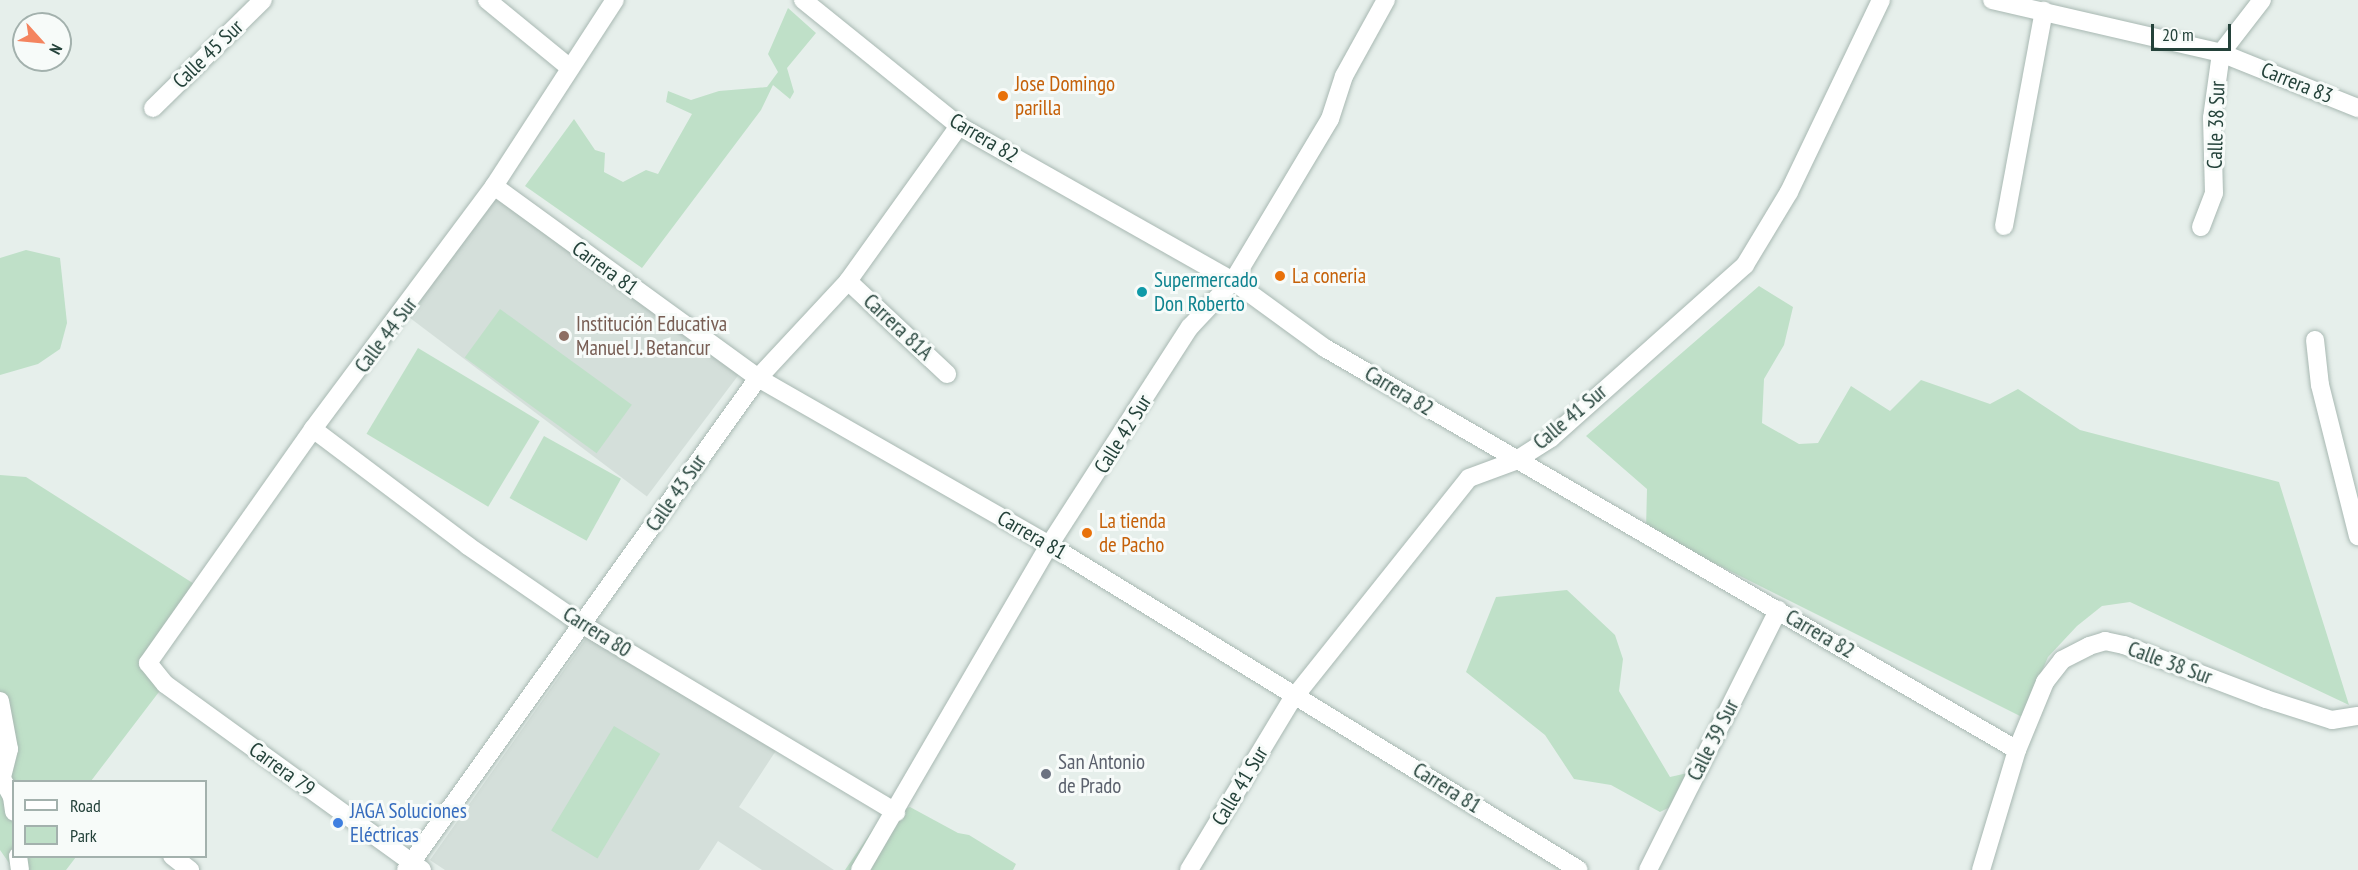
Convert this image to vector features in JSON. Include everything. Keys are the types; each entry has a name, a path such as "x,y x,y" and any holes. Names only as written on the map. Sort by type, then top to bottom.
{"street":[{"name":"Calle 45 Sur","path":"153,108 263,0"},
{"path":"486,0 570,68"},
{"name":"Calle 44 Sur","path":"148,663 313,429 495,186 615,0"},
{"name":"Carrera 82","path":"803,0 959,126 1233,280 1325,348 1515,461 1778,610 2017,750"},
{"name":"Calle 42 Sur","path":"860,870 1051,546 1190,327 1233,280 1330,119 1344,76 1386,0"},
{"name":"Calle 41 Sur","path":"1189,870 1297,694 1469,478 1515,461 1551,438 1745,265 1789,192 1881,0"},
{"name":"Carrera 83","path":"1992,0 2221,53 2358,108"},
{"name":"Calle 38 Sur","path":"2201,227 2214,193 2212,118 2221,53 2262,0"},
{"path":"2004,226 2044,11"},
{"name":"Calle 43 Sur","path":"414,868 758,378 848,281 959,126"},
{"name":"Carrera 81","path":"495,186 758,378 1051,546 1297,694 1579,870"},
{"name":"Carrera 81A","path":"848,281 947,374"},
{"path":"2315,340 2320,385 2358,536"},
{"name":"Carrera 80","path":"313,429 468,546 583,625 896,812"},
{"name":"Calle 39 Sur","path":"1648,870 1778,610"},
{"name":"Calle 38 Sur","path":"1980,870 2017,750 2045,682 2062,660 2105,641 2332,720 2358,716"},
{"name":"Carrera 79","path":"148,663 165,684 414,868"},
{"path":"0,701 9,750 1,776 12,797"},
{"path":"175,858 190,870"}],"shaded area":[{"name":"Institución Educativa Manuel J. Betancur","path":"494,186 741,372 647,497 400,311"},
{"path":"587,637 781,743 739,807 834,870 762,870 718,841 699,870 445,870 430,860"}],"green space":[{"path":"788,8 816,33 787,68 794,92 790,99 773,85 761,110 642,268 525,186 574,119 595,150 605,153 604,172 623,182 646,170 658,174 692,114 666,102 668,91 691,100 719,91 767,87 778,72 768,54"},
{"path":"26,250 60,258 67,323 60,349 38,364 0,375 0,258"},
{"path":"1759,286 1793,307 1784,345 1764,379 1762,423 1799,444 1818,443 1851,386 1890,411 1921,380 1990,404 2018,389 2080,430 2279,482 2349,705 2130,602 2102,606 2077,626 2048,657 2022,717 1646,529 1647,489 1586,436"},
{"path":"500,309 632,405 597,453 465,358"},
{"path":"418,348 540,421 488,507 366,434"},
{"path":"544,436 621,479 587,541 510,498"},
{"path":"0,475 26,477 199,587 154,651 165,684 92,780 12,780 12,858 75,858 66,870 14,870 0,850"},
{"path":"1567,590 1615,635 1623,659 1619,691 1670,777 1692,772 1682,801 1660,812 1611,785 1574,779 1545,735 1466,672 1496,597"},
{"path":"614,726 660,754 597,858 551,831"},
{"path":"910,807 958,833 969,835 1016,864 1013,870 845,870 882,816"}],"place":[{"name":"Jose Domingo parilla","path":"1003,96"},
{"name":"La coneria","path":"1280,276"},
{"name":"Supermercado Don Roberto","path":"1142,292"},
{"name":"Institución Educativa Manuel J. Betancur","path":"564,336"},
{"name":"La tienda de Pacho","path":"1087,533"},
{"name":"San Antonio de Prado","path":"1046,774"},
{"name":"JAGA Soluciones Eléctricas","path":"338,823"}]}
